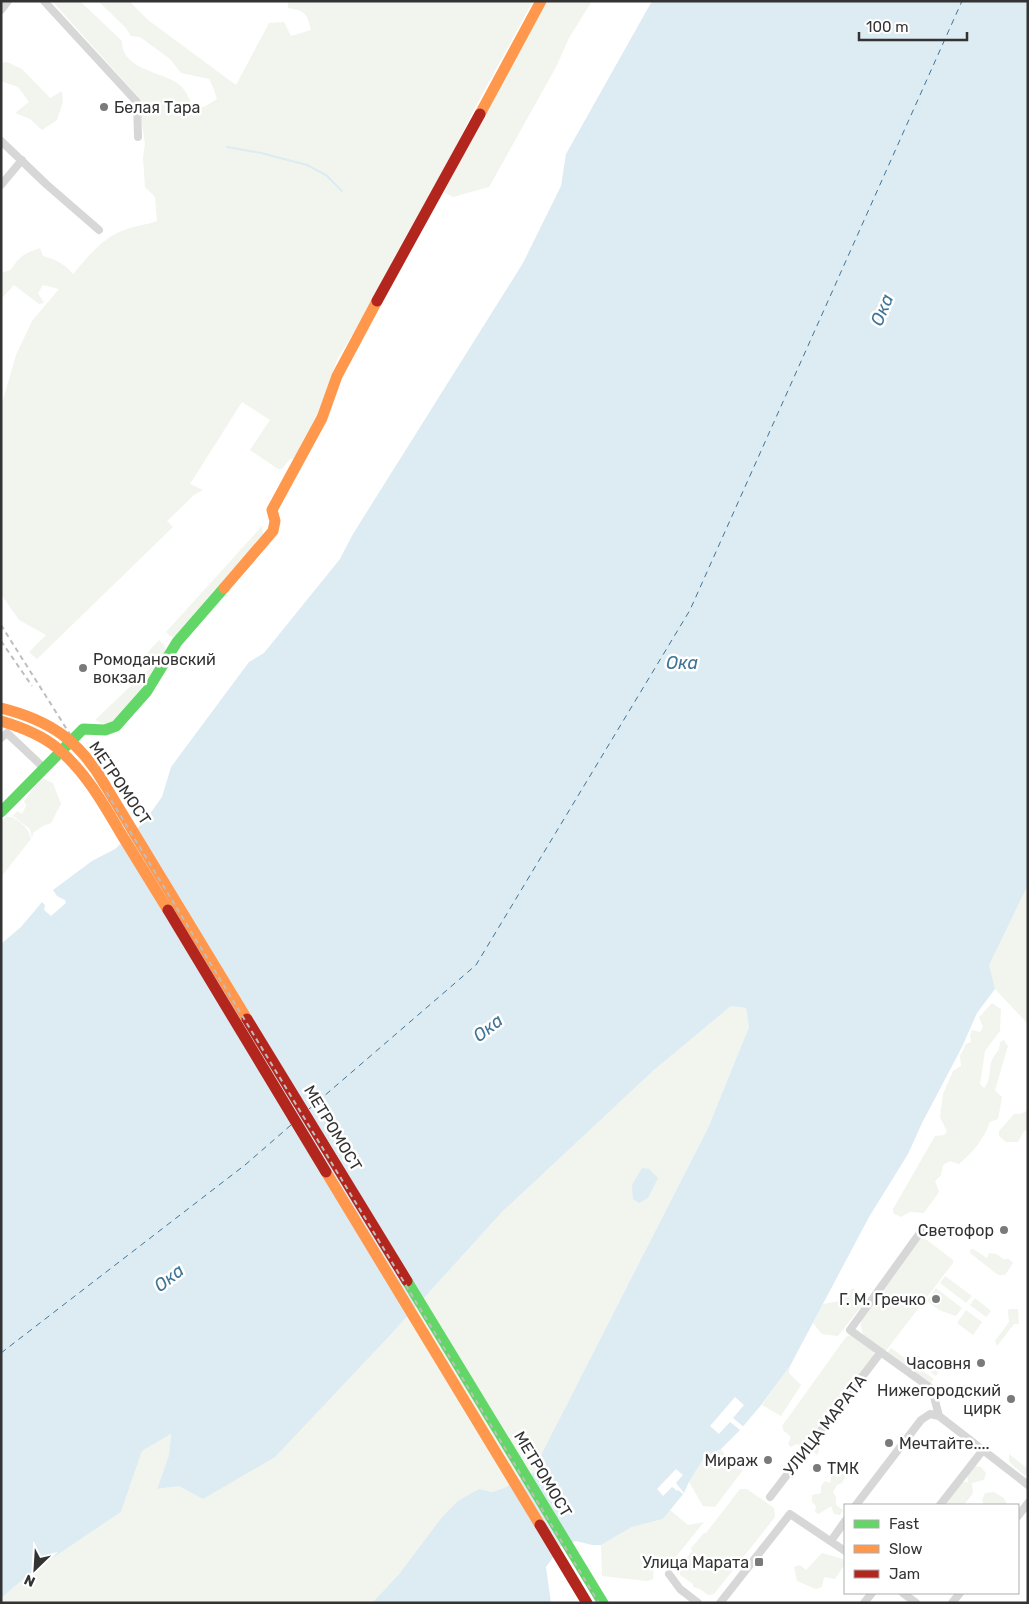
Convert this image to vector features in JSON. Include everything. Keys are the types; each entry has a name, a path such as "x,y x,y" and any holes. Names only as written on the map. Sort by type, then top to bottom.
{"main road":[{"path":"1,812 30,780 83,729 105,730 116,726 147,691 177,642 273,531 275,521 272,510 322,418 337,376 363,325 437,196 542,1"},
{"name":"МЕТРОМОСТ","path":"1,708 17,711 44,723 69,738 88,758 603,1603"},
{"name":"МЕТРОМОСТ","path":"1,721 35,733 57,747 77,765 95,790 587,1603"}],"street":[{"path":"1,10 8,1"},
{"path":"44,1 137,102 138,137"},
{"path":"1,141 46,184 99,230"},
{"path":"1,185 22,160"},
{"path":"4,735 44,768"},
{"path":"922,1230 850,1330 932,1389 939,1416"},
{"name":"УЛИЦА МАРАТА","path":"770,1497 881,1352"},
{"path":"857,1504 921,1420 930,1414 939,1416 1028,1485"},
{"path":"941,1504 983,1450"},
{"path":"1019,1515 1028,1502"},
{"path":"720,1603 790,1514 844,1550"},
{"path":"831,1541 844,1522"},
{"path":"669,1574 680,1589 698,1603"},
{"path":"904,1594 916,1603"}],"shaded area":[{"path":"52,1 80,1 122,41 123,51 135,64 172,80 186,92 192,105 204,107 217,99 209,79 181,73 170,59 140,37 131,36 126,28 98,1 129,1 148,20 236,85 269,23 284,22 291,36 311,30 306,16 298,10 288,8 288,1 533,1 477,104 440,178 366,312 337,360 316,421 296,459 290,459 282,469 278,469 250,450 270,420 242,402 190,484 203,490 194,495 167,521 173,527 37,659 29,652 46,635 19,620 1,594 1,407 16,355 32,321 59,289 43,285 38,293 44,303 39,304 14,285 2,298 1,273 11,270 23,256 40,248 43,256 60,263 73,274 110,237 118,232 157,221 155,197 145,187 143,158 145,144 141,117 141,100"},
{"path":"544,1 592,1 569,38 556,67 489,187 453,197 444,192"},
{"path":"7,62 22,69 50,98 62,91 63,102 57,120 42,130 30,119 15,113 29,102 18,87 1,81 1,63"},
{"path":"262,526 263,534 175,637 170,636 166,632"},
{"path":"159,640 164,645 166,652 151,678 148,678 143,675 156,662 147,653"},
{"path":"138,679 141,682 142,690 120,719 106,725 95,720"},
{"path":"42,778 53,783 61,804 51,823 33,833 32,839 30,829 13,816 17,811 22,814 26,806 24,801"},
{"path":"6,817 12,817 22,823 31,839 1,877 1,822"},
{"path":"1028,885 1028,1024 995,989 988,966"},
{"path":"992,1003 1001,1009 1000,1031 985,1051 980,1084 984,1088 986,1085 992,1060 998,1051 1000,1042 1004,1040 1008,1046 995,1090 1002,1097 998,1119 990,1122 978,1145 959,1164 950,1161 943,1165 941,1175 935,1181 939,1192 924,1213 910,1212 901,1217 894,1214 893,1209 935,1136 944,1135 947,1132 940,1117 943,1094 953,1071 961,1066 960,1056 966,1044 971,1042 970,1035 972,1030 980,1032 983,1027 979,1017"},
{"path":"731,1006 746,1008 749,1027 708,1128 540,1457 539,1470 492,1492 478,1489 372,1603 1,1603 1,1598 32,1572 121,1512 142,1451 171,1434 169,1455 157,1489 179,1486 203,1498 393,1332 502,1212 654,1070"},
{"path":"1028,1110 1028,1130 1024,1131 1018,1142 1006,1142 999,1136 999,1131 1014,1114 1021,1114"},
{"path":"922,1238 953,1260 953,1263 885,1352 864,1335 861,1325 862,1319"},
{"path":"973,1249 987,1258 989,1253 997,1254 1003,1259 1009,1259 1013,1263 1005,1275 998,1275 970,1253 970,1250"},
{"path":"945,1276 972,1296 966,1303 940,1283"},
{"path":"853,1288 866,1300 838,1336 822,1334 813,1323 823,1304 839,1301"},
{"path":"936,1288 962,1308 956,1316 939,1310 927,1301"},
{"path":"975,1298 991,1311 986,1317 970,1305"},
{"path":"1009,1309 1018,1309 1019,1324 1014,1324 997,1346 995,1341 1009,1322"},
{"path":"966,1310 982,1322 973,1335 957,1323"},
{"path":"851,1335 873,1351 874,1355 810,1436 819,1442 817,1455 809,1448 802,1448 797,1444 791,1447 788,1444 791,1437 783,1430 782,1426 846,1337"},
{"path":"891,1348 934,1379 930,1384 887,1353"},
{"path":"915,1354 939,1371 936,1376 912,1359"},
{"path":"790,1366 789,1373 801,1385 781,1416 762,1405"},
{"path":"721,1449 733,1468 743,1470 715,1507 703,1506 689,1482 705,1456"},
{"path":"1009,1454 1028,1469 1025,1476 1009,1462"},
{"path":"839,1465 843,1467 845,1477 833,1492 836,1497 836,1505 843,1510 840,1515 834,1514 831,1506 819,1514 815,1512 816,1506 812,1502 812,1495 821,1493 821,1486 825,1481 830,1483 832,1474"},
{"path":"974,1466 981,1467 986,1473 984,1480 972,1483 973,1493 965,1504 946,1504 962,1482 968,1482 967,1475"},
{"path":"740,1489 747,1489 774,1508 775,1517 714,1594 708,1595 700,1589 693,1587 693,1584 680,1575 679,1567 692,1551 691,1548 706,1533"},
{"path":"994,1492 1004,1498 1007,1504 984,1504 982,1500 985,1493"},
{"path":"670,1510 688,1525 704,1522 675,1558 662,1557 654,1565 653,1579 647,1581 602,1576 601,1545 632,1527 663,1519"},
{"path":"822,1553 843,1559 844,1562 844,1566 835,1579 824,1577 822,1587 816,1589 797,1581 794,1567 800,1565 806,1570"}],"water":[{"name":"Ока","path":"652,1 1028,1 1028,885 989,965 995,989 977,1013 908,1154 869,1217 790,1366 740,1430 721,1449 705,1456 684,1493 663,1519 632,1527 601,1545 576,1541 561,1546 546,1567 551,1603 372,1603 400,1573 443,1516 458,1501 479,1489 492,1492 504,1488 538,1470 540,1457 708,1128 749,1027 746,1008 731,1006 654,1070 502,1212 393,1332 275,1457 203,1499 179,1486 157,1489 169,1455 171,1434 142,1451 121,1512 32,1572 1,1598 1,944 21,927 42,902 45,905 44,910 51,916 66,903 53,890 92,861 115,849 144,822 162,797 171,767 249,662 264,653 340,559 353,534 523,263 561,186 566,154"},
{"path":"642,1168 649,1169 658,1178 648,1198 639,1203 633,1199 632,1185"}],"pier":[{"path":"735,1397 744,1405 733,1418 744,1427 740,1430 730,1422 719,1434 710,1426"},
{"path":"676,1469 683,1475 676,1483 684,1493 672,1487 663,1496 657,1489"}],"waterway":[{"path":"227,147 261,153 307,165 326,175 342,191"}],"ferry route":[{"path":"309,1109 476,965 690,610 962,1"},
{"path":"1,1353 245,1165 291,1125"}],"railway":[{"path":"1,625 102,785 599,1603"},
{"path":"1,641 32,686"},
{"path":"244,1032 472,1414 590,1603"}],"traffic: fast":[{"path":"1,812 83,729 105,730 116,726 147,691 177,642 224,588"},
{"path":"407,1281 603,1603"}],"traffic: slow":[{"path":"480,114 541,1"},
{"path":"224,588 273,531 275,521 272,510 322,418 337,376 377,301"},
{"path":"1,708 34,719 62,734 85,756 105,785"},
{"path":"1,721 23,728 43,738 66,756 84,776 168,910"},
{"path":"105,785 247,1019"},
{"path":"326,1172 540,1525"}],"traffic: jam":[{"path":"377,301 480,114"},
{"path":"168,910 326,1172"},
{"path":"247,1019 407,1281"},
{"path":"540,1525 587,1603"}],"place":[{"name":"Белая Тара","path":"104,107"},
{"name":"Ромодановский вокзал","path":"83,668"},
{"name":"Светофор","path":"1004,1230"},
{"name":"Г. М. Гречко","path":"936,1299"},
{"name":"Часовня","path":"981,1363"},
{"name":"Нижегородский цирк","path":"1011,1399"},
{"name":"Мечтайте....","path":"889,1443"},
{"name":"Мираж","path":"768,1460"},
{"name":"ТМК","path":"817,1468"},
{"name":"Улица Марата","path":"759,1562"}]}
